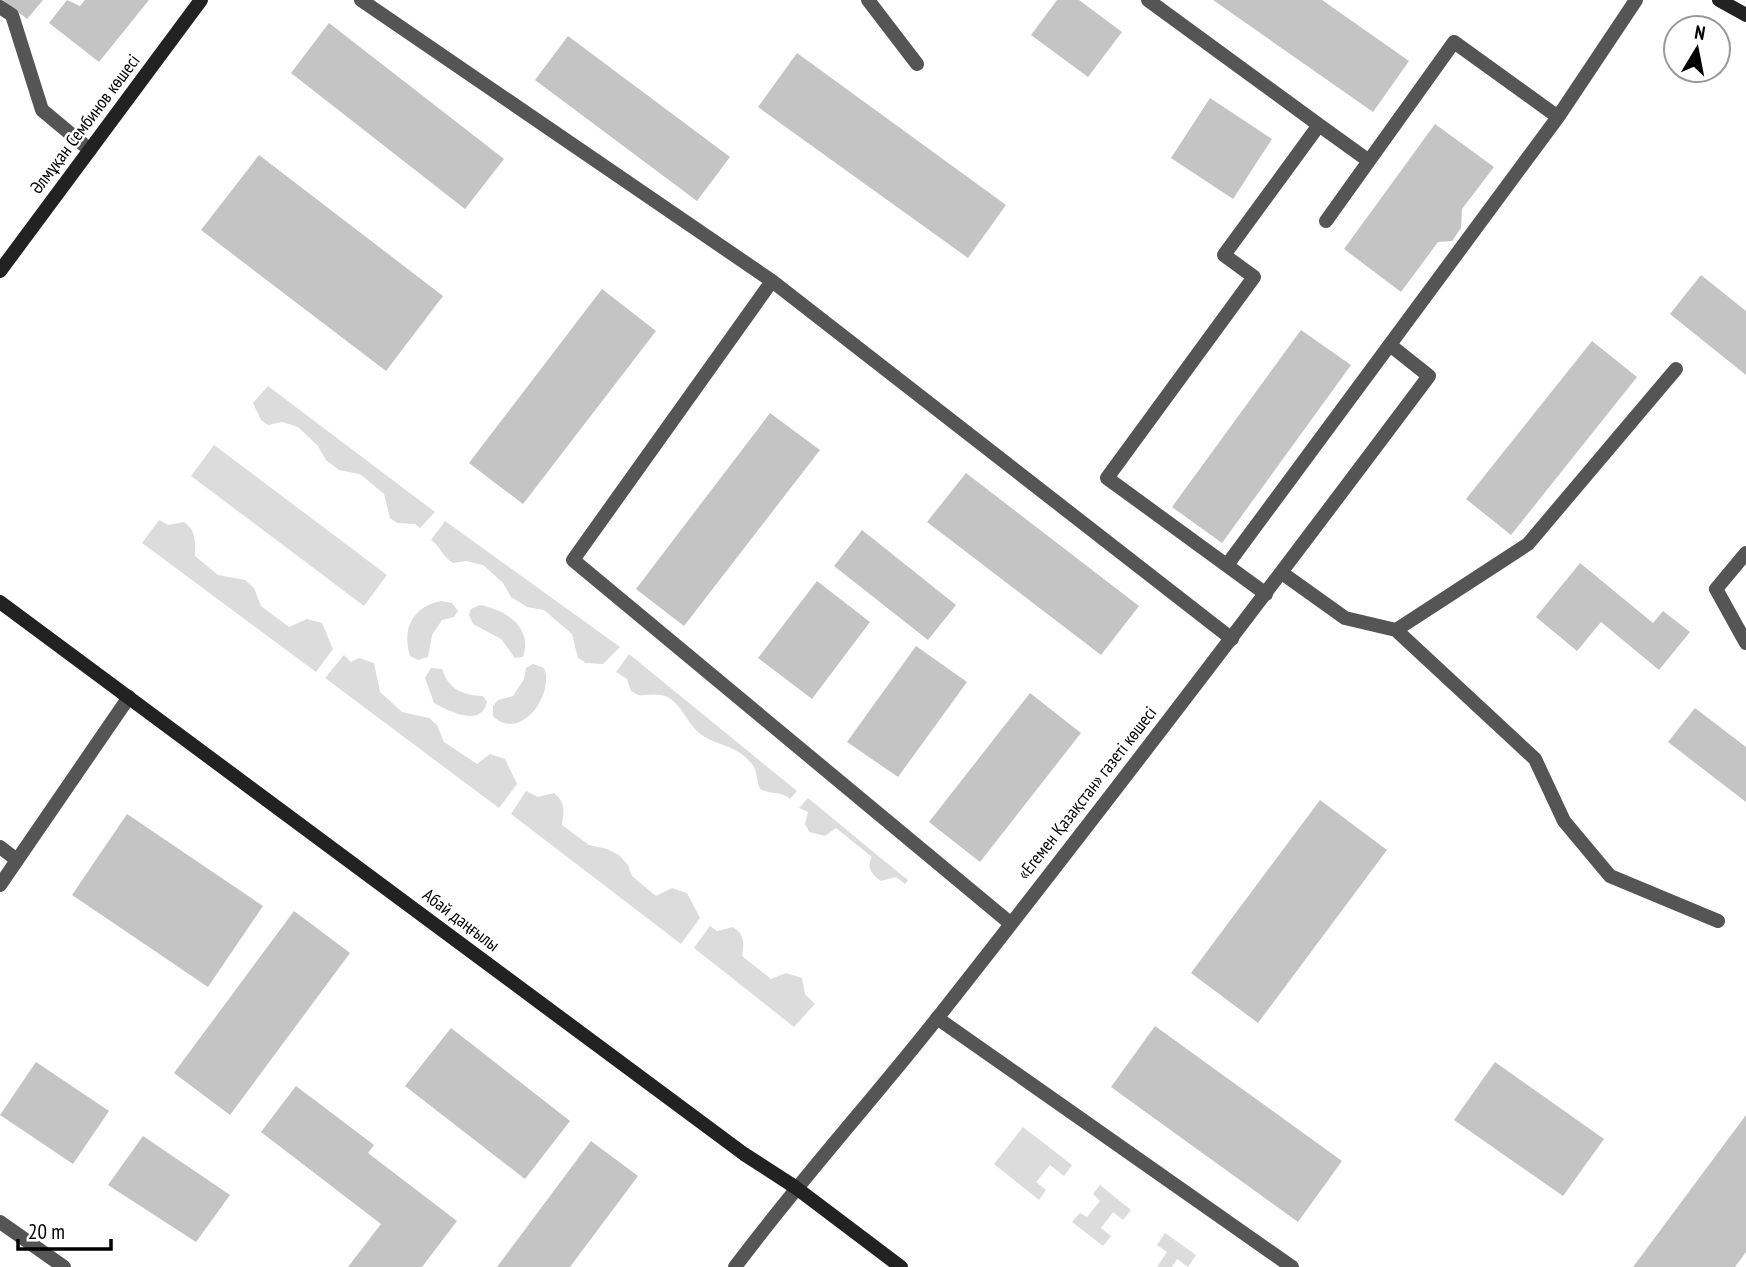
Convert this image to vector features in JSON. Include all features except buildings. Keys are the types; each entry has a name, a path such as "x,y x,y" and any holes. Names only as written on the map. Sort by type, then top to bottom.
{"street":[{"name":"Әлмұқан Сембинов көшесі","path":"0,271 201,0"},
{"path":"361,0 772,281 1232,639"},
{"path":"868,0 917,64"},
{"path":"1148,0 1369,161"},
{"path":"1227,565 1558,117 1636,0"},
{"path":"1719,0 1746,15"},
{"path":"0,6 12,15 41,110 90,150"},
{"path":"1326,221 1454,42 1558,117"},
{"path":"1266,594 1107,478 1254,277 1224,254 1319,125"},
{"path":"772,281 573,560 1010,923"},
{"name":"«Егемен Қазақстан» газеті көшесі","path":"735,1267 795,1186 937,1018 1232,639 1429,376 1390,345"},
{"path":"1396,630 1528,544 1676,369"},
{"path":"1746,553 1716,589 1746,643"},
{"path":"1282,573 1345,618 1396,630 1535,759 1564,821 1610,876 1718,921"},
{"name":"Абай даңғылы","path":"0,602 744,1154 795,1186 901,1267"},
{"path":"0,885 129,698"},
{"path":"0,847 17,860"},
{"path":"937,1018 1292,1267"},
{"path":"0,1223 64,1267"}],"shaded area":[{"path":"268,386 435,512 420,528 415,524 397,523 390,518 384,494 360,474 339,470 326,460 318,446 298,427 282,422 268,425 261,420 253,403"},
{"path":"214,445 387,575 364,606 191,476"},
{"path":"159,520 168,525 184,522 188,525 195,541 195,556 218,575 245,580 254,588 261,606 289,627 307,619 322,623 333,649 316,672 142,543"},
{"path":"445,521 620,647 603,664 586,663 578,658 572,634 544,610 527,607 511,597 503,583 483,565 466,561 453,563 446,557 431,540"},
{"path":"441,601 452,603 458,611 454,617 442,620 432,635 428,657 418,660 410,656 407,637 409,628 416,614 423,608"},
{"path":"480,605 508,616 521,629 525,646 523,657 515,658 501,639 473,624 469,615 471,609"},
{"path":"629,654 797,791 790,799 760,789 754,767 745,757 738,751 703,736 674,701 662,695 638,695 631,691 627,679 616,672"},
{"path":"344,655 351,662 359,658 374,663 380,692 402,712 429,718 437,725 444,742 477,764 490,754 505,759 517,784 499,808 325,678"},
{"path":"533,664 544,668 546,679 540,702 524,720 514,724 503,723 493,716 493,706 498,700 513,696 524,679 526,668"},
{"path":"431,668 442,669 449,682 458,690 483,696 487,702 484,710 472,716 464,715 434,703 425,678"},
{"path":"526,791 538,797 554,793 561,800 563,808 562,825 589,845 619,855 628,865 632,876 656,896 672,888 687,893 700,918 681,944 511,814"},
{"path":"808,798 908,880 905,884 896,877 881,881 878,879 870,867 872,857 836,828 825,836 809,832 805,824 808,812 799,808"},
{"path":"710,926 717,931 733,927 737,930 743,940 742,956 771,979 786,973 802,978 805,994 815,1004 794,1027 694,948"},
{"path":"1023,1127 1072,1165 1064,1176 1050,1165 1036,1182 1046,1190 1039,1200 994,1164"},
{"path":"1100,1185 1131,1210 1123,1220 1113,1212 1101,1228 1111,1236 1103,1246 1072,1222 1080,1213 1087,1217 1100,1201 1093,1194"},
{"path":"1165,1233 1196,1255 1188,1267 1177,1259 1172,1267 1157,1267 1167,1252 1157,1245"}]}
